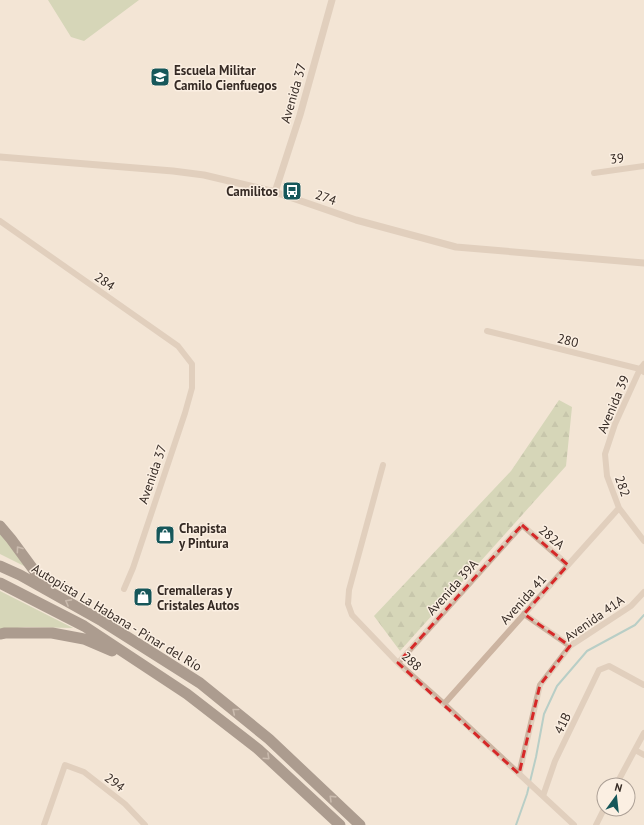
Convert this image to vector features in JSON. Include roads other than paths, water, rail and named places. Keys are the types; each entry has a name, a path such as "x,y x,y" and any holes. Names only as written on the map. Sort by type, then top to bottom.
{"highway":[{"path":"0,526 50,592"},
{"name":"Autopista La Habana - Pinar del Río","path":"0,566 102,621 200,683 269,739 360,825"},
{"name":"Autopista La Habana - Pinar del Río","path":"0,583 84,626 187,694 258,749 340,825"},
{"path":"0,634 52,633 84,639 111,650 187,694"}],"street":[{"name":"Avenida 37","path":"275,192 300,115 332,0"},
{"name":"274","path":"0,157 173,170 275,192 356,220 456,247 644,263"},
{"name":"39","path":"594,173 644,166"},
{"name":"284","path":"0,221 178,346 192,364"},
{"name":"280","path":"487,331 642,371"},
{"name":"Avenida 37","path":"124,588 133,568 185,413 192,388 192,364"},
{"name":"Avenida 39","path":"605,454 615,424 642,371 644,364"},
{"name":"282","path":"605,454 607,476 619,508 644,541"},
{"name":"288","path":"383,465 349,590 348,604 352,615 398,664 444,704 574,825"},
{"name":"Avenida 41","path":"444,704 619,508"},
{"name":"Avenida 39A","path":"398,664 522,525"},
{"name":"282A","path":"522,525 568,565"},
{"name":"Avenida 41A","path":"519,774 540,685 570,646 631,606 644,592"},
{"path":"524,614 570,646"},
{"name":"41B","path":"543,796 555,761 599,670 609,666 644,685"},
{"path":"620,777 644,733"},
{"path":"635,750 644,755"},
{"name":"294","path":"44,825 65,765 84,772 125,804 145,825"}],"waterway":[{"path":"516,825 527,794 544,714 557,686 587,651 635,625 644,615"}],"place":[{"name":"Escuela Militar Camilo Cienfuegos","path":"160,77"},
{"name":"Camilitos","path":"292,191"},
{"name":"Chapista y Pintura","path":"165,535"},
{"name":"Cremalleras y Cristales Autos","path":"143,597"}]}
